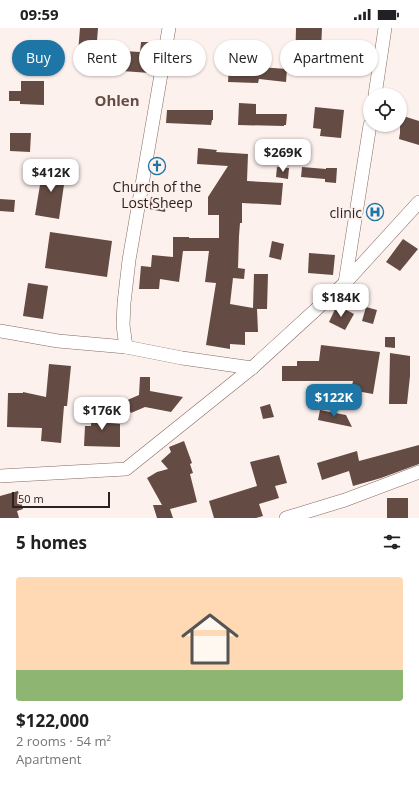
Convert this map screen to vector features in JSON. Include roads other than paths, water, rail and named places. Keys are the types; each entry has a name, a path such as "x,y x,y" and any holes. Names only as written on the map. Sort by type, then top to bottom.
{"street":[{"path":"126,347 123,325 128,267 169,28"},
{"path":"376,88 385,28"},
{"path":"345,283 369,132"},
{"path":"0,476 126,469 252,368 345,283 419,202"},
{"path":"0,332 58,341 126,347 182,358 252,368"},
{"path":"286,518 345,500 419,472"}],"place":[{"name":"Church of the Lost Sheep","path":"157,166"},
{"name":"clinic","path":"375,212"}],"district":[{"name":"Ohlen","path":"117,100"}]}
